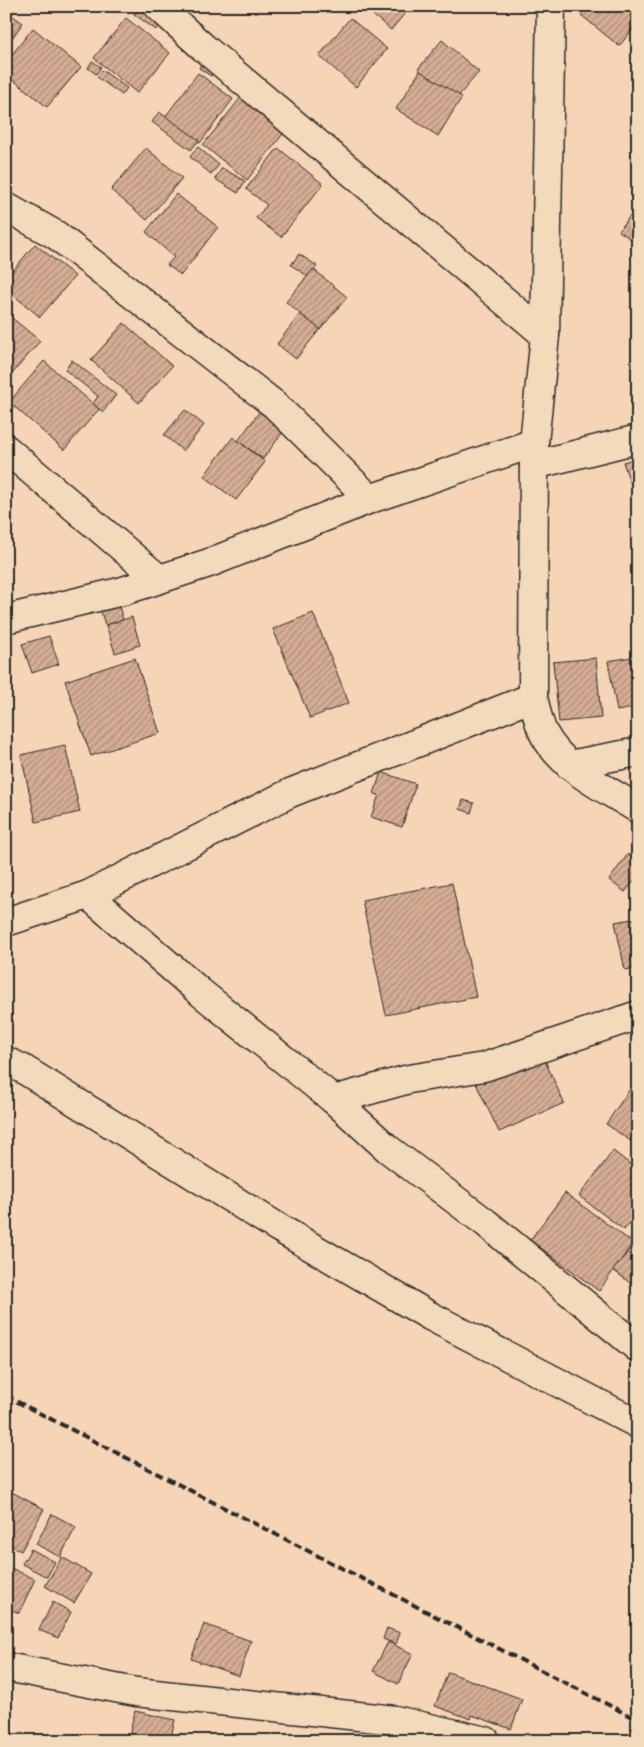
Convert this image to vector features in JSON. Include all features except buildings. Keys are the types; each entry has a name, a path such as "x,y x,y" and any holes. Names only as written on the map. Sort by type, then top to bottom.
{"street":[{"path":"158,6 204,48 545,335"},
{"path":"547,9 545,335 534,454 533,697 543,733 553,748 569,765 638,809"},
{"path":"6,207 56,235 275,405 370,499"},
{"path":"6,619 123,591 209,563 370,499 534,454 638,438"},
{"path":"6,449 159,579"},
{"path":"6,922 88,895 290,793 533,697"},
{"path":"569,765 638,752"},
{"path":"88,895 200,992 334,1100 388,1149 486,1223 638,1348"},
{"path":"334,1100 409,1079 484,1067 638,1015"},
{"path":"6,1061 23,1069 279,1228 430,1316 638,1424"},
{"path":"6,1667 136,1692 396,1720 486,1741"}],"railway":[{"path":"6,1396 638,1720"}]}
